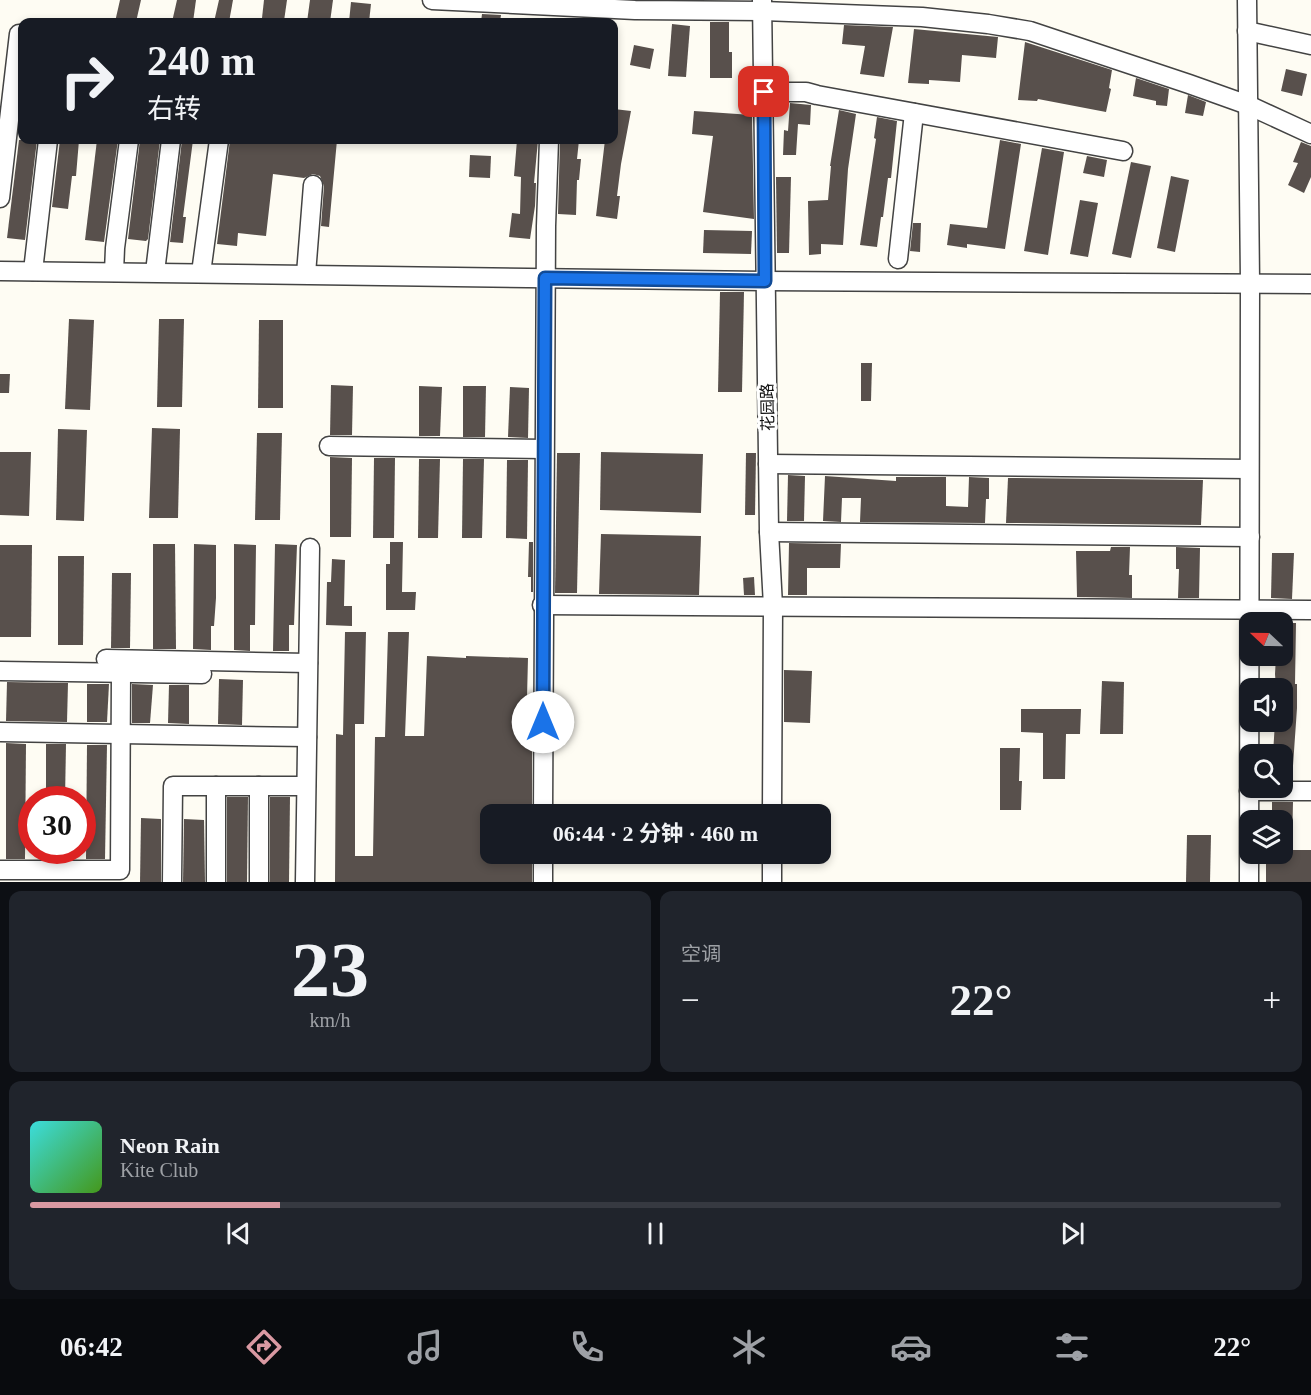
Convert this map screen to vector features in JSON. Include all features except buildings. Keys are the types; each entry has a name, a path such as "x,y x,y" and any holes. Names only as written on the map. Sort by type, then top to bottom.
{"street":[{"path":"432,0 635,10 762,5 988,24 1030,32 1248,105 1311,134"},
{"path":"1246,0 1250,282 1249,744"},
{"name":"花园路","path":"762,5 769,532 773,606 772,804"},
{"path":"1247,31 1311,45"},
{"path":"0,198 18,43"},
{"path":"764,92 806,92 1123,151"},
{"path":"898,259 914,113"},
{"path":"33,271 48,144"},
{"path":"114,272 128,144"},
{"path":"155,272 171,144"},
{"path":"201,273 218,144"},
{"path":"543,804 542,605 545,278 549,144"},
{"path":"306,274 313,185"},
{"path":"0,271 765,281 1311,284"},
{"path":"329,446 544,449"},
{"path":"768,464 1249,469"},
{"path":"769,532 1250,537"},
{"path":"305,882 310,548"},
{"path":"542,605 1311,610"},
{"path":"106,659 308,663"},
{"path":"0,671 202,674"},
{"path":"0,870 120,870 121,673"},
{"path":"0,732 307,737"},
{"path":"172,882 173,786 306,786"},
{"path":"216,786 216,882"},
{"path":"258,882 259,786"},
{"path":"1293,791 1311,791"},
{"path":"1249,798 1249,882"},
{"path":"543,864 543,882"},
{"path":"772,864 772,882"}],"route":[{"path":"543,722 545,278 765,281 764,92"}]}
